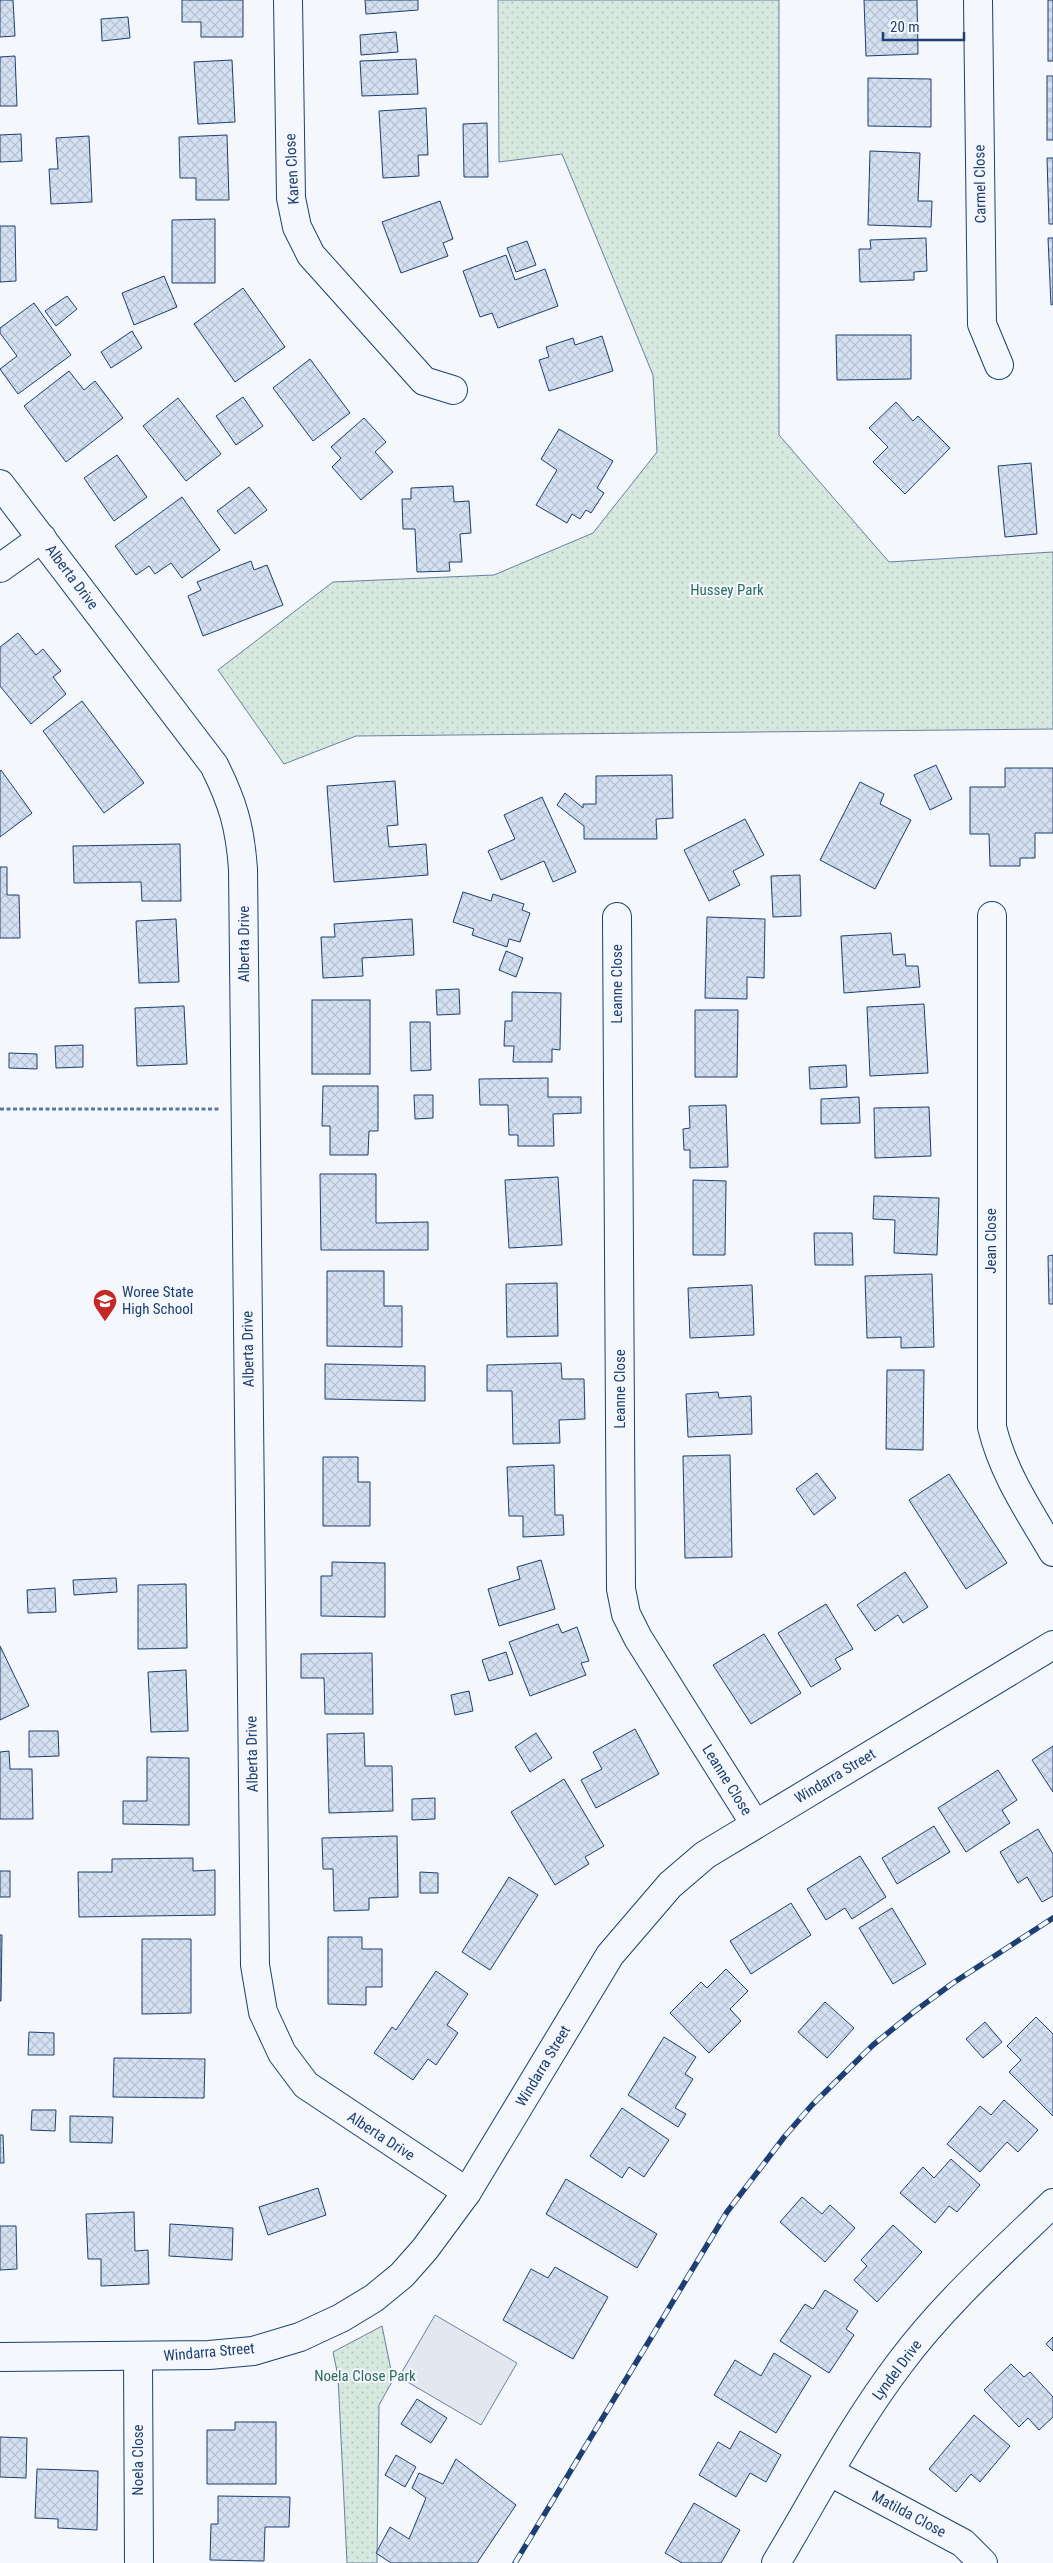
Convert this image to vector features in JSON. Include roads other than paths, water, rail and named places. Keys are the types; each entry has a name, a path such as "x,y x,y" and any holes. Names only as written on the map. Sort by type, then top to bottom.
{"street":[{"name":"Karen Close","path":"288,0 292,198 297,227 312,255 418,375 424,381 453,390"},
{"name":"Carmel Close","path":"978,0 982,324 999,365"},
{"name":"Alberta Drive","path":"0,484 214,765 231,798 241,836 244,869 255,1965 263,2012 282,2053 306,2084 467,2192"},
{"path":"0,568 42,538"},
{"name":"Jean Close","path":"992,916 992,1427 997,1450 1010,1479 1053,1552"},
{"name":"Leanne Close","path":"617,917 622,1589 626,1614 638,1638 755,1824"},
{"name":"Windarra Street","path":"0,2357 138,2357 209,2355 252,2351 300,2337 341,2318 374,2298 402,2275 425,2249 467,2192 610,1955 670,1885 705,1855 1053,1645"},
{"name":"Lyndel Drive","path":"776,2563 830,2472 901,2362 953,2301 1053,2203"},
{"name":"Noela Close","path":"138,2357 139,2563"},
{"name":"Matilda Close","path":"830,2472 963,2543 983,2563"}],"railway":[{"path":"515,2563 727,2212 785,2136 812,2105 873,2045 953,1983 1053,1918"}],"place":[{"name":"Woree State High School","path":"105,1322"}],"park label":[{"name":"Hussey Park","path":"727,590"},
{"name":"Noela Close Park","path":"365,2376"}]}
